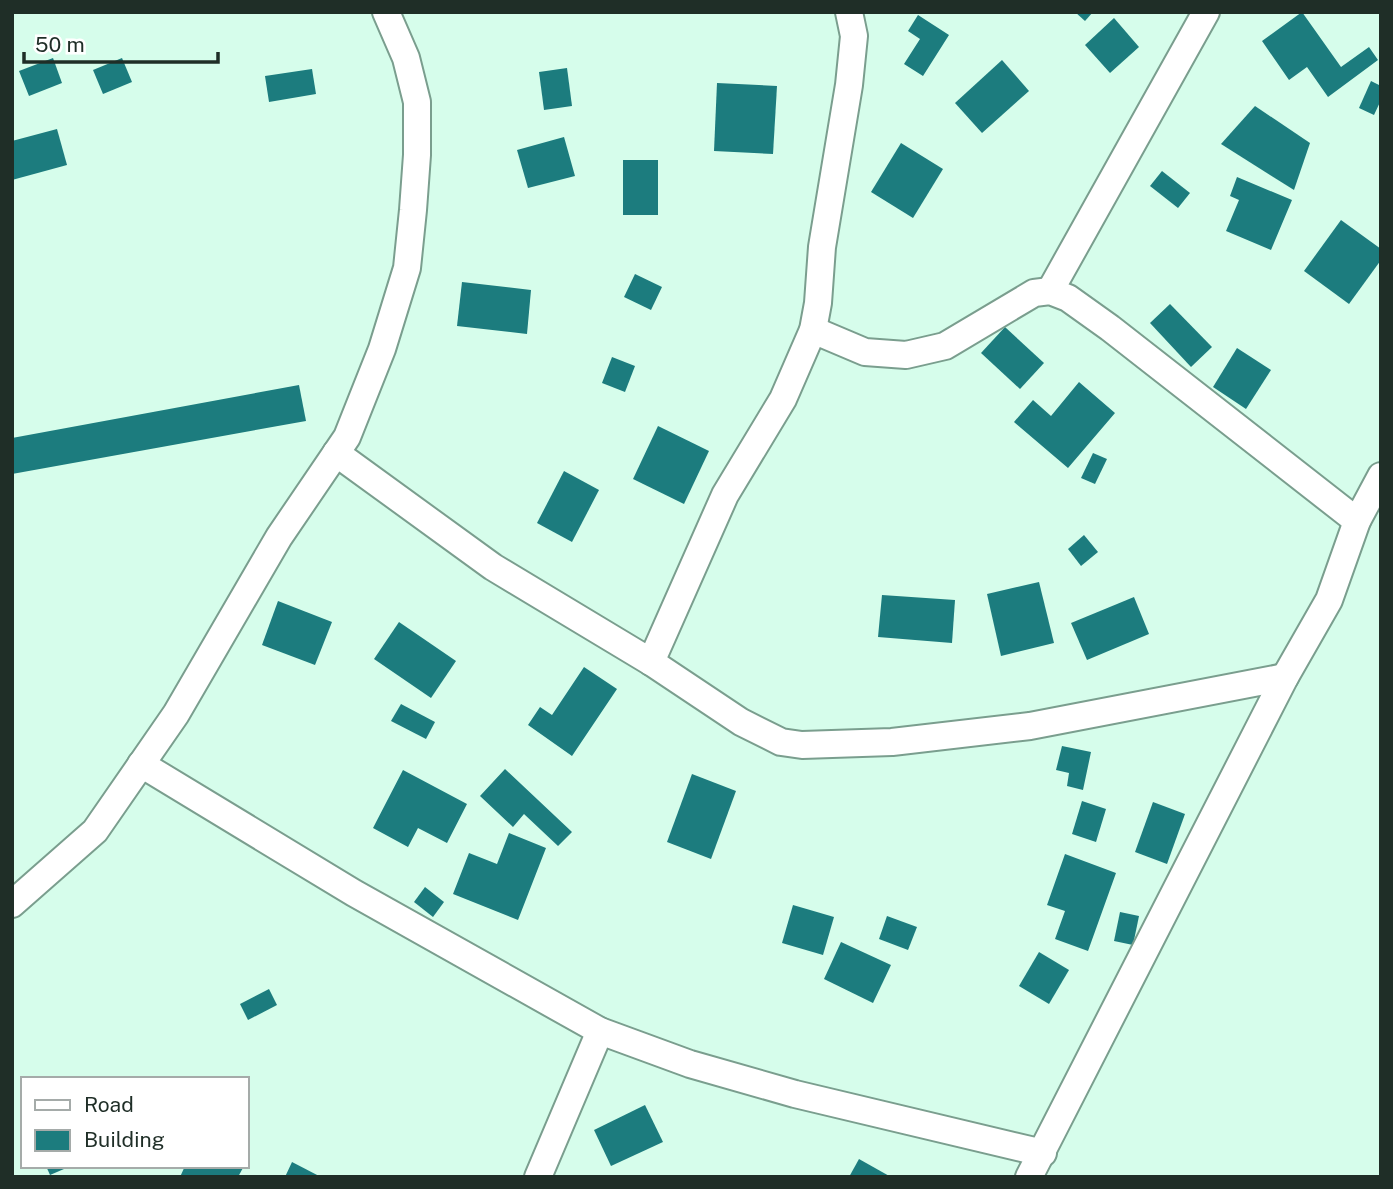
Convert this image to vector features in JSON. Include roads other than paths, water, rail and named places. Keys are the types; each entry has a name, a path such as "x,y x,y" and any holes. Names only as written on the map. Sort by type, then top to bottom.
{"street":[{"path":"651,662 725,495 783,399 813,330 822,247 849,85 854,36 849,12"},
{"path":"1050,291 1206,12"},
{"path":"12,904 95,831 176,714 279,537 347,437 382,349 407,268 417,155 417,102 407,58 390,13"},
{"path":"813,330 865,352 906,355 945,346 1034,293 1050,291 1068,298 1121,336 1357,521"},
{"path":"335,453 494,566 651,662 741,722 781,742 802,745 892,742 1030,726 1285,677"},
{"path":"1029,1177 1285,677 1329,600 1357,521 1381,476"},
{"path":"141,764 354,893 600,1031 690,1064 795,1094 1043,1153"},
{"path":"538,1177 600,1031"}]}
